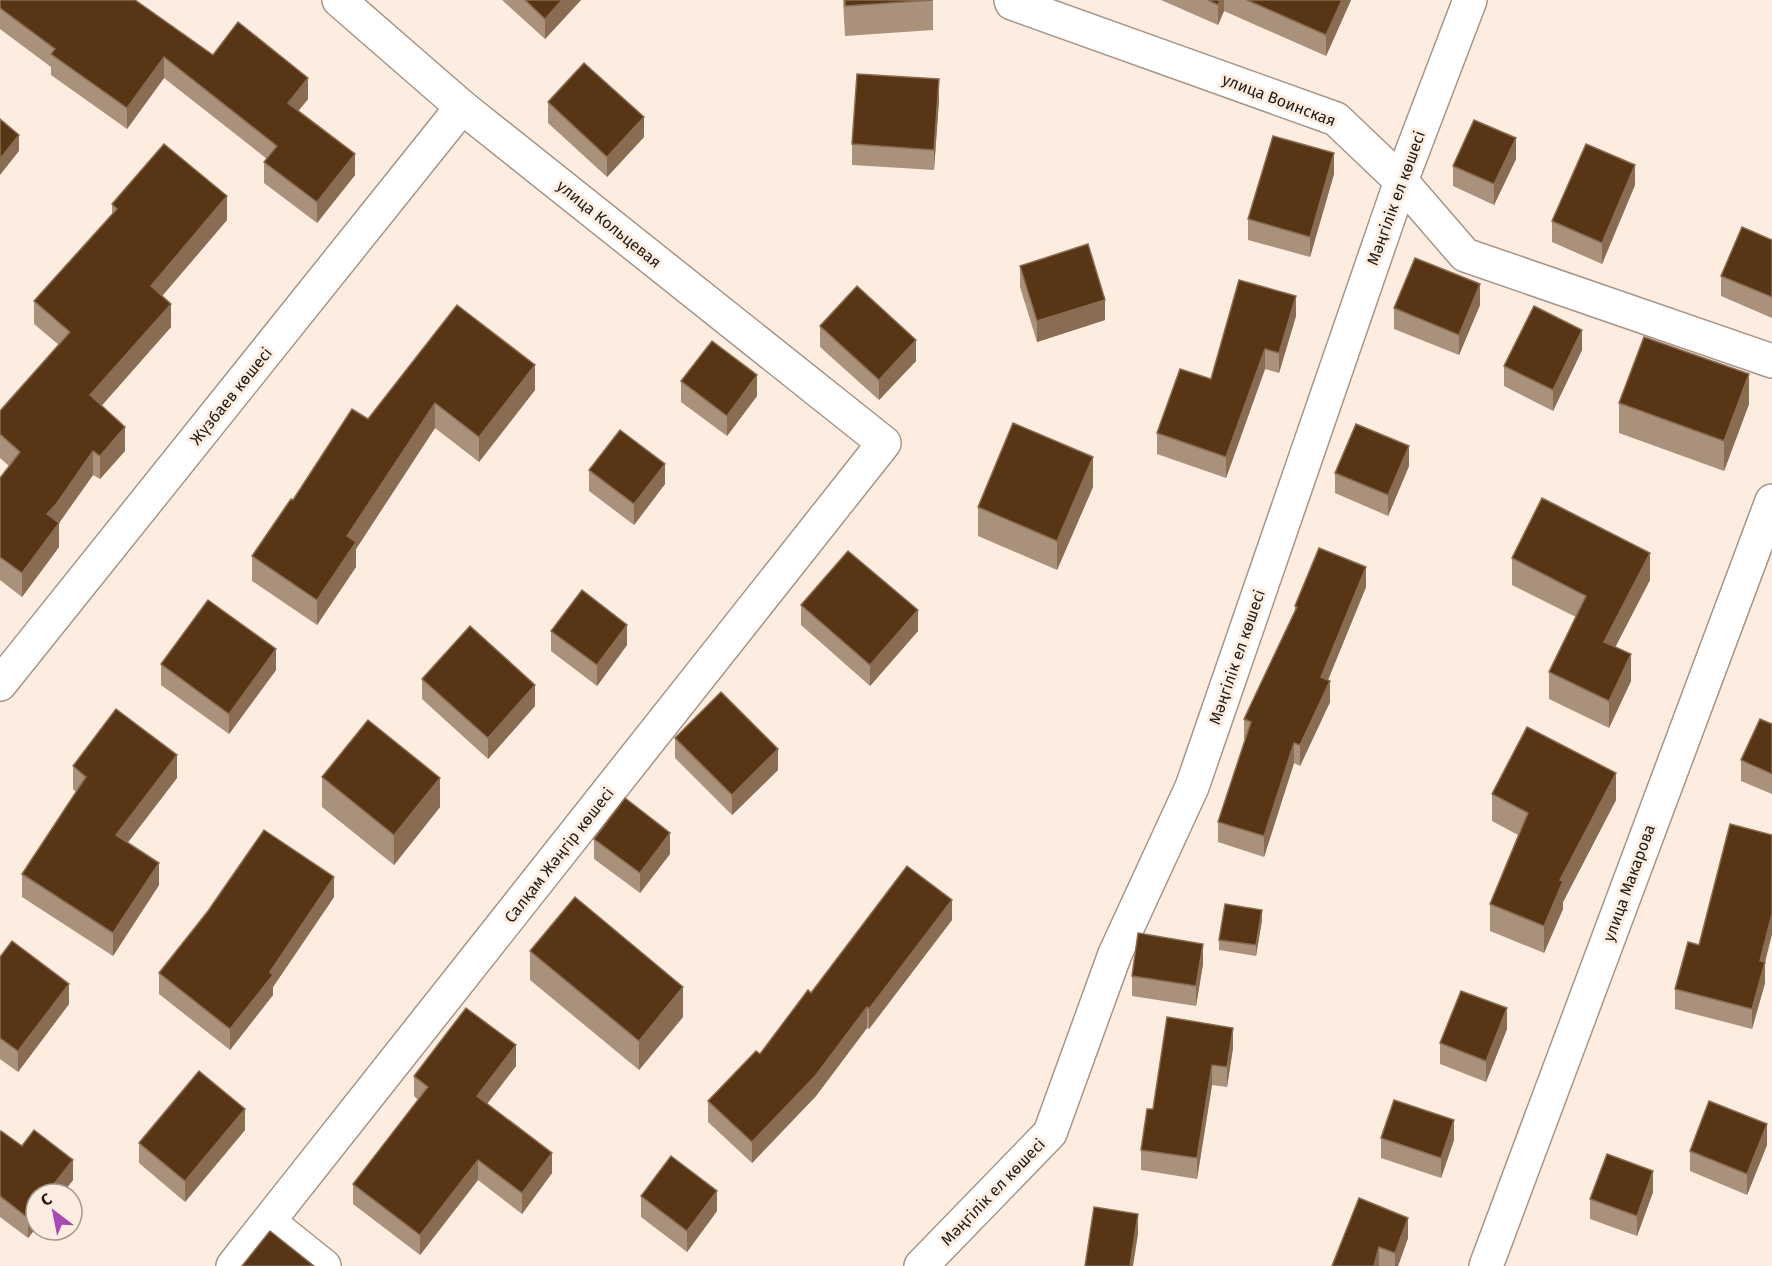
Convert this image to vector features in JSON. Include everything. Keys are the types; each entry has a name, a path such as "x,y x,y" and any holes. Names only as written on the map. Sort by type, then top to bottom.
{"street":[{"name":"улица Кольцевая","path":"339,0 462,107 884,443"},
{"name":"Мәңгілік ел көшесі","path":"921,1266 1050,1133 1115,954 1192,787 1401,181 1470,0"},
{"name":"улица Воинская","path":"1012,1 1336,119 1401,181 1465,255 1772,361"},
{"name":"Жүзбаев көшесі","path":"0,684 462,107"},
{"name":"Салқам Жәңгір көшесі","path":"233,1266 884,443"},
{"name":"улица Макарова","path":"1486,1266 1772,501"},
{"path":"269,1222 324,1266"}],"building":[{"path":"0,0 135,0 213,55 238,22 308,78 288,103 355,154 317,202 264,162 277,146 164,57 127,108 51,54 55,49 0,8"},
{"path":"525,0 562,0 545,19"},
{"path":"845,0 933,0 845,6"},
{"path":"1208,0 1220,0 1218,5"},
{"path":"1247,0 1342,0 1326,35"},
{"path":"584,63 644,117 607,157 548,102"},
{"path":"857,74 939,79 934,150 852,144"},
{"path":"0,119 19,135 0,159"},
{"path":"1474,120 1516,138 1494,184 1453,166"},
{"path":"1273,136 1334,153 1310,237 1248,219"},
{"path":"164,144 227,196 151,286 171,304 90,395 125,427 100,456 93,451 47,514 59,523 22,573 0,557 0,478 20,452 0,434 0,411 70,332 34,301 117,209 112,204"},
{"path":"1586,144 1635,165 1602,243 1552,221"},
{"path":"1742,227 1772,240 1772,297 1721,276"},
{"path":"1088,244 1105,300 1037,321 1020,266"},
{"path":"1415,258 1480,284 1459,335 1394,308"},
{"path":"1239,280 1296,296 1279,353 1265,349 1226,457 1157,433 1180,369 1211,379"},
{"path":"857,286 916,340 879,380 820,326"},
{"path":"457,305 535,365 479,437 435,403 347,536 356,542 317,600 252,556 291,499 293,500 352,409 368,419"},
{"path":"1534,306 1582,330 1553,390 1504,366"},
{"path":"1644,337 1749,374 1724,441 1619,403"},
{"path":"712,341 757,375 727,416 681,381"},
{"path":"1013,423 1093,457 1057,541 978,507"},
{"path":"1356,424 1409,446 1388,495 1335,473"},
{"path":"620,430 665,464 634,504 589,470"},
{"path":"1542,498 1650,553 1604,642 1631,654 1609,701 1549,672 1586,596 1512,558"},
{"path":"1319,548 1366,567 1321,677 1330,681 1300,745 1294,743 1264,836 1218,822 1251,722 1244,719 1297,607 1295,606"},
{"path":"848,551 918,610 870,665 801,605"},
{"path":"582,590 627,625 597,665 551,631"},
{"path":"208,600 276,649 229,714 161,664"},
{"path":"470,626 535,685 488,738 422,679"},
{"path":"721,692 778,749 732,795 675,738"},
{"path":"116,709 177,755 116,835 159,863 113,933 22,874 86,777 73,766"},
{"path":"1760,719 1772,724 1772,774 1741,760"},
{"path":"368,720 440,778 394,835 322,777"},
{"path":"1527,727 1616,773 1560,880 1563,881 1544,926 1490,904 1528,813 1492,794"},
{"path":"625,798 670,833 640,873 594,839"},
{"path":"1730,824 1772,835 1772,914 1760,961 1765,962 1752,1009 1675,989 1688,942 1699,945"},
{"path":"264,830 334,877 270,972 273,975 230,1029 159,973 208,911"},
{"path":"907,866 952,900 816,1075 752,1142 708,1101 756,1051 760,1054 808,990 811,993"},
{"path":"575,897 683,987 639,1041 530,951"},
{"path":"1225,904 1262,910 1256,945 1219,940"},
{"path":"1138,933 1203,944 1196,986 1132,976"},
{"path":"12,941 69,984 18,1051 0,1038 0,957"},
{"path":"1461,991 1507,1008 1486,1061 1440,1043"},
{"path":"466,1008 516,1045 477,1096 552,1153 522,1193 478,1160 420,1235 353,1184 428,1087 414,1076"},
{"path":"1167,1017 1233,1028 1227,1067 1212,1065 1197,1158 1141,1150 1147,1109 1153,1109"},
{"path":"199,1071 245,1109 185,1181 139,1143"},
{"path":"1394,1100 1454,1120 1441,1158 1381,1138"},
{"path":"1709,1101 1767,1124 1747,1174 1690,1151"},
{"path":"34,1130 73,1160 56,1182 24,1182 24,1215 0,1196 0,1132 22,1146"},
{"path":"1607,1154 1653,1171 1637,1216 1590,1199"},
{"path":"671,1156 717,1191 687,1231 641,1196"},
{"path":"1359,1198 1408,1218 1395,1253 1379,1247 1374,1266 1332,1266"},
{"path":"1094,1207 1138,1214 1130,1266 1085,1266"},
{"path":"270,1231 314,1266 242,1266"}]}
